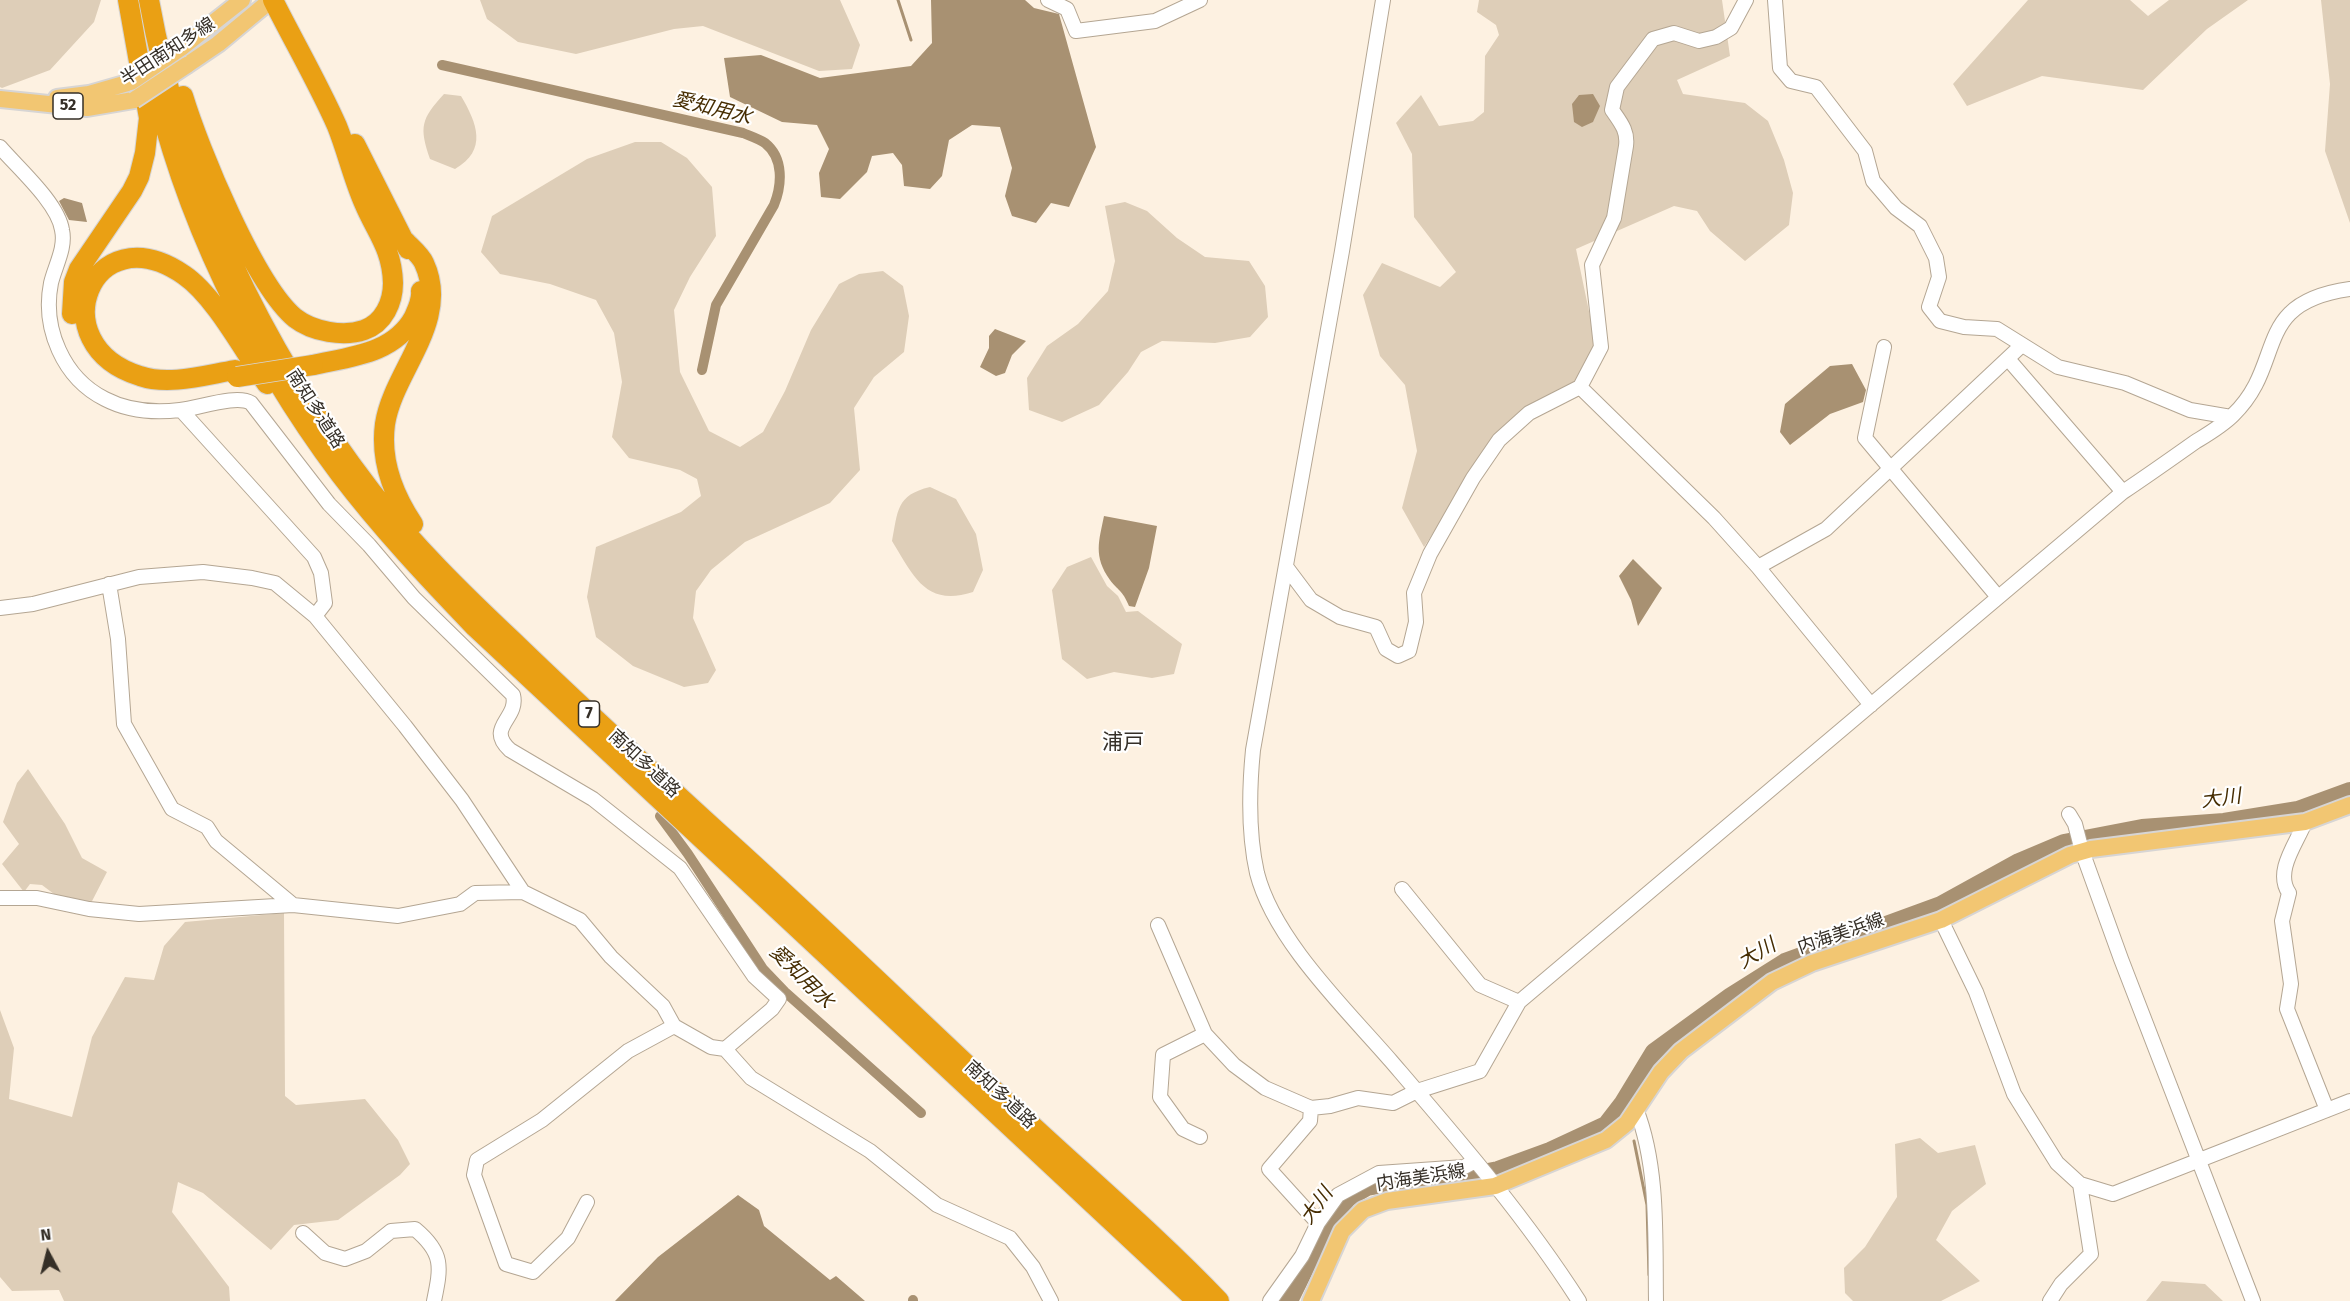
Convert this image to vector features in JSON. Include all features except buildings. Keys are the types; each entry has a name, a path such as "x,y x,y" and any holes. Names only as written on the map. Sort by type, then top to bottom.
{"highway":[{"path":"128,0 149,118 146,153 132,191 79,269 72,294 74,325 88,355 100,366 118,378 140,386 158,388 312,361 354,349 388,330 397,320 405,293 405,278 380,197 287,0"},
{"name":"南知多道路","path":"136,0 157,99 176,164 203,234 231,296 278,381 340,473 403,551 475,627 1210,1300"},
{"path":"272,0 337,126 364,204 395,242 424,262 430,286 430,305 421,340 390,406 384,449 388,473 398,502 416,529 551,668 555,682"},
{"path":"150,7 162,25 184,100 220,192 267,283 297,319 321,330 346,334 377,324 384,314 393,285 395,242"},
{"name":"南知多道路","path":"150,7 174,108 192,164 239,279 273,345 311,406 373,493 460,591 555,682 839,941 1210,1300"},
{"path":"236,374 168,380 141,377 120,368 100,353 85,326 85,297 89,285 99,272 110,264 125,259 144,257 160,261 186,277 207,297 285,411 328,468 340,473"}],"main road":[{"name":"半田南知多線","path":"1,99 59,98 112,89 131,81 181,48 242,0"},
{"name":"半田南知多線","path":"1,99 87,108 134,100 234,32 272,0"},
{"name":"内海美浜線","path":"1311,1301 1342,1232 1363,1210 1387,1201 1493,1183 1606,1140 1620,1130 1661,1072 1681,1051 1772,982 1812,963 1941,920 2044,866 2082,851 2305,822 2350,805"}],"street":[{"path":"1048,0 1066,9 1076,31 1155,21 1200,0"},
{"path":"1383,0 1251,772 1249,807 1257,874 1282,932 1493,1183 1549,1254 1579,1301"},
{"path":"1287,568 1311,600 1340,617 1376,627 1386,649 1398,656 1409,651 1416,622 1414,593 1430,554 1473,478 1499,440 1529,413 1580,387 1601,347 1592,266 1614,218 1628,137 1612,110 1617,87 1653,39 1674,33 1699,41 1716,38 1731,28 1746,0"},
{"path":"1775,0 1780,68 1791,81 1816,87 1865,151 1873,181 1896,208 1920,226 1936,258 1939,277 1929,307 1940,321 1964,327 1996,329 2058,367 2125,383 2190,410 2231,417"},
{"path":"0,147 54,210 61,224 63,238 51,286 49,312 55,342 67,364 85,386 115,403 143,411 182,410 240,399 251,403 328,504 369,545 414,598 513,695 514,707 500,732 502,741 507,747 593,799 680,868 754,976 779,999 772,1009 725,1049"},
{"path":"1158,925 1205,1034 1234,1065 1265,1088 1311,1108 1330,1106 1358,1098 1393,1103 1417,1091 1480,1071 1519,1002 2123,492 2231,417 2250,398 2280,323 2299,304 2329,292 2350,289"},
{"path":"1758,567 1826,529 2009,360 2022,345"},
{"path":"1884,347 1865,438 1998,597"},
{"path":"2009,360 2123,492"},
{"path":"1580,387 1714,518 1758,567 1871,705"},
{"path":"182,410 314,556 321,573 325,603 315,616"},
{"path":"0,608 33,604 139,577 203,572 274,583 315,616 462,800 523,892"},
{"path":"110,584 118,639 124,724 172,809 207,827 216,842 293,905"},
{"path":"2069,813 2253,1301"},
{"path":"2305,822 2298,841 2287,858 2285,886 2289,893 2282,921 2291,984 2287,1009 2327,1110"},
{"path":"1402,889 1480,985 1519,1002"},
{"path":"0,898 37,898 89,909 139,914 293,905 399,916 460,904 475,893 523,892 580,920 611,957 663,1006 674,1026 711,1047 725,1049 751,1078 870,1151 938,1205 1010,1238 1033,1267 1051,1301"},
{"path":"1941,920 1976,992 2014,1094 2057,1163 2080,1184 2114,1194 2350,1101"},
{"path":"587,1202 567,1238 533,1272 506,1264 474,1175 477,1160 542,1120 628,1051 674,1026"},
{"path":"1200,1137 1183,1129 1160,1097 1163,1055 1205,1034"},
{"path":"1311,1108 1310,1121 1269,1169 1318,1223"},
{"path":"1636,1109 1641,1122 1654,1198 1656,1301"},
{"path":"1270,1301 1302,1256 1318,1223 1338,1195 1379,1173 1477,1164"},
{"path":"2050,1301 2061,1284 2091,1254 2080,1184"},
{"path":"303,1233 325,1252 345,1259 366,1251 391,1231 415,1229 430,1242 441,1268 434,1301"}],"shaded area":[{"path":"0,0 101,0 94,22 50,70 2,88 0,87"},
{"path":"480,0 840,0 860,45 852,69 819,71 703,26 674,29 576,54 518,42 487,19"},
{"path":"931,0 1025,0 1034,8 1059,14 1096,147 1069,207 1051,203 1036,223 1012,216 1005,196 1012,168 1000,127 972,125 949,140 942,176 930,189 904,186 902,165 893,153 872,156 867,172 840,199 821,197 819,173 829,149 817,125 782,122 730,97 724,58 761,55 820,78 911,66 932,43"},
{"path":"1479,0 1722,0 1730,56 1677,80 1683,94 1745,103 1768,121 1784,160 1793,193 1789,225 1745,261 1710,231 1697,211 1674,206 1576,249 1596,345 1574,382 1525,407 1496,436 1424,547 1402,508 1417,451 1405,385 1380,356 1363,295 1382,263 1440,287 1456,272 1414,217 1412,154 1396,123 1421,95 1439,126 1473,121 1484,112 1485,56 1499,35 1496,25 1477,12"},
{"path":"2028,0 2130,0 2148,16 2169,0 2248,0 2207,29 2143,90 2042,76 1967,106 1953,84"},
{"path":"2321,0 2350,0 2350,223 2325,151 2330,84"},
{"path":"444,94 461,96 475,126 476,145 465,162 455,169 430,159 424,139 424,124 427,117"},
{"path":"1593,94 1600,106 1593,122 1582,127 1574,122 1572,104 1579,95"},
{"path":"635,142 661,142 687,158 712,187 716,236 690,277 674,310 680,372 709,431 740,447 763,432 785,391 811,330 839,284 859,274 883,271 903,286 909,316 904,352 874,377 854,408 860,470 830,503 745,542 711,570 696,591 693,618 716,670 708,683 684,687 633,666 596,637 587,597 596,547 681,512 701,496 697,479 680,470 629,458 612,437 622,382 614,333 596,300 550,284 500,274 481,252 492,216 587,159"},
{"path":"64,198 82,203 87,222 69,220 59,201"},
{"path":"1125,202 1147,211 1177,238 1205,257 1249,261 1265,286 1268,317 1250,337 1215,343 1162,341 1141,352 1128,372 1099,405 1062,422 1029,410 1027,378 1047,346 1078,324 1108,291 1115,261 1105,206"},
{"path":"995,329 1026,341 1012,355 1005,373 996,376 980,367 989,348 989,336"},
{"path":"1852,364 1866,390 1863,402 1830,414 1790,445 1780,432 1785,404 1830,366"},
{"path":"930,487 956,499 976,534 983,570 973,592 957,596 944,595 923,586 907,566 892,541 900,506 911,495"},
{"path":"1104,516 1157,526 1149,568 1135,607 1129,606 1101,563 1099,548"},
{"path":"1091,557 1107,586 1118,596 1126,612 1138,611 1182,644 1174,674 1152,678 1114,672 1087,679 1062,659 1052,590 1067,567"},
{"path":"1633,559 1662,588 1638,626 1631,600 1619,576"},
{"path":"28,769 65,824 82,858 107,872 90,905 58,897 42,885 30,884 24,892 2,864 19,844 3,822 17,783"},
{"path":"284,913 285,1096 296,1105 365,1099 398,1140 410,1164 400,1175 338,1220 294,1225 271,1250 203,1193 178,1182 172,1212 229,1287 230,1301 64,1301 59,1290 12,1291 0,1277 0,1010 14,1048 9,1099 72,1117 92,1037 125,977 154,980 164,946 185,922"},
{"path":"1920,1138 1938,1153 1975,1145 1986,1184 1952,1211 1936,1240 1980,1281 1941,1301 1853,1301 1845,1293 1844,1268 1865,1247 1897,1197 1895,1144"},
{"path":"738,1195 759,1210 764,1226 830,1280 836,1276 865,1301 615,1301 658,1257"},
{"path":"2162,1281 2205,1284 2223,1301 2146,1301"}],"waterway":[{"path":"898,0 911,40"},
{"name":"愛知用水","path":"442,65 743,133 765,143 771,149 776,156 780,172 777,197 716,305 702,370"},
{"name":"大川","path":"1289,1301 1328,1222 1348,1198 1367,1187 1498,1170 1550,1151 1606,1125 1623,1103 1654,1052 1731,996 1785,962 1941,905 2019,862 2064,843 2142,828 2224,822 2298,810 2350,791"},
{"name":"愛知用水","path":"660,816 688,854 763,969 785,992 921,1113"},
{"path":"1634,1141 1647,1205 1649,1275"}],"district":[{"name":"浦戸","path":"1123,743"}]}
